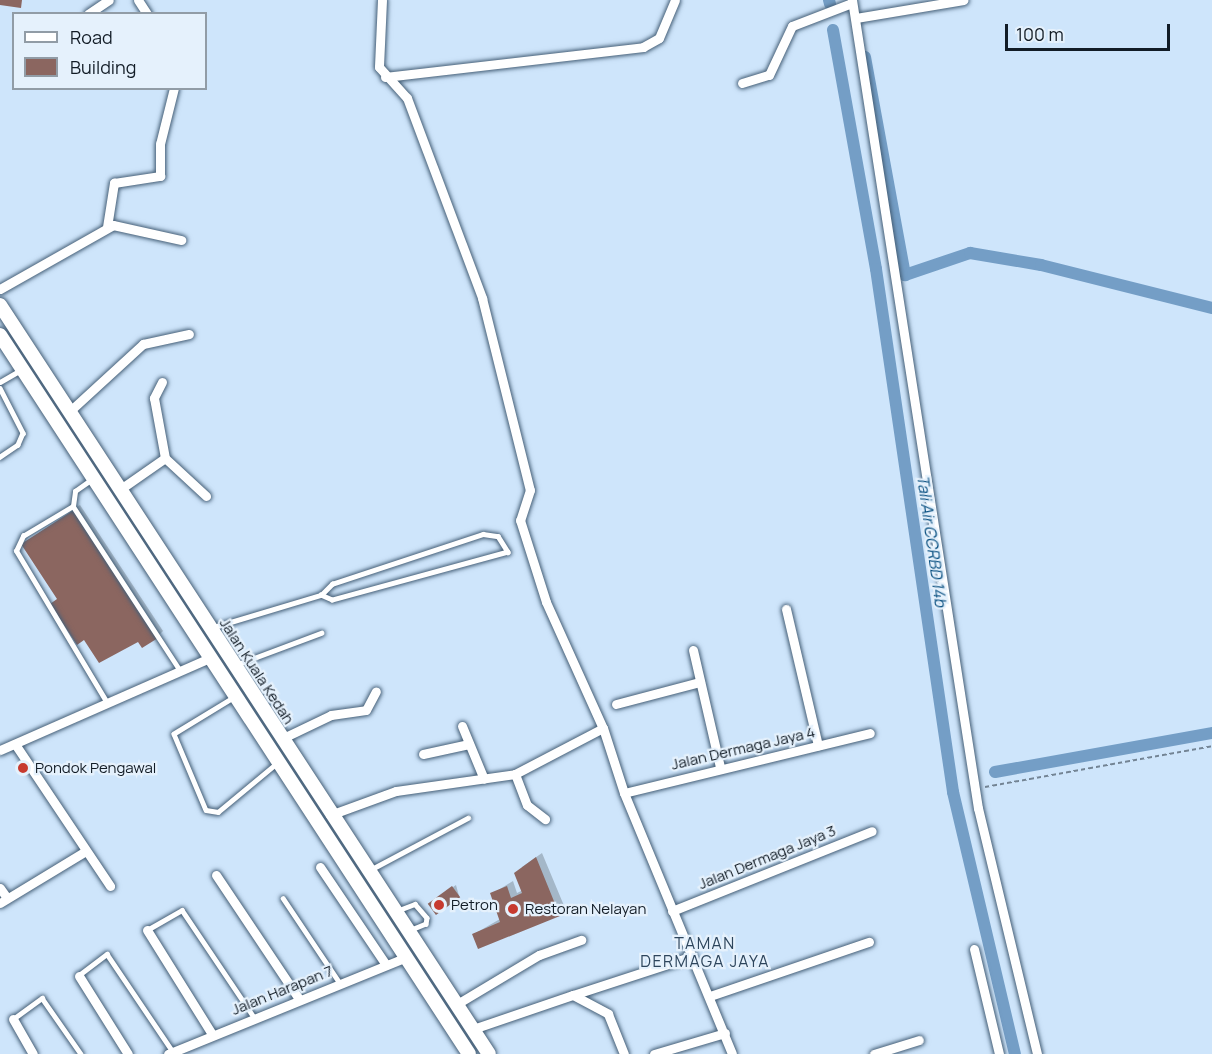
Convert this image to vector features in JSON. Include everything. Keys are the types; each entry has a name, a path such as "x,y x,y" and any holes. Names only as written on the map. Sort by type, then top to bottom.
{"main road":[{"name":"Jalan Kuala Kedah","path":"0,305 122,488 233,666 330,815 370,870 489,1054"},
{"path":"2,343 94,478 469,1054"},
{"path":"21,370 32,362 32,351"},
{"path":"364,890 363,877 370,870"}],"street":[{"path":"91,12 109,0"},
{"path":"382,0 378,58 385,76 407,98 482,298 530,490 520,520 546,602 603,728 624,793 672,911 710,996 732,1054"},
{"path":"385,76 643,47 659,38 675,0"},
{"path":"856,18 963,0"},
{"path":"742,83 769,75 792,26 852,1 976,789 1037,1054"},
{"path":"107,227 114,183 160,176 160,144 174,90"},
{"path":"0,289 107,227 181,240"},
{"path":"70,410 143,344 189,334"},
{"path":"162,382 154,398 165,458 206,496"},
{"path":"122,488 165,458"},
{"path":"786,609 818,745"},
{"path":"693,650 720,767"},
{"path":"0,750 210,658"},
{"path":"616,704 700,682"},
{"path":"281,739 332,715 368,709 376,691"},
{"path":"462,726 484,779"},
{"path":"330,815 396,791 514,774 603,728"},
{"name":"Jalan Dermaga Jaya 4","path":"624,793 720,767 870,733"},
{"path":"15,744 110,886"},
{"path":"423,754 469,744"},
{"path":"514,774 527,805 545,819"},
{"name":"Jalan Dermaga Jaya 3","path":"672,911 872,831"},
{"path":"0,888 3,900 86,851"},
{"path":"320,867 386,965"},
{"path":"216,875 299,999"},
{"path":"147,930 212,1034"},
{"path":"457,1004 539,955 581,940"},
{"path":"710,996 869,942"},
{"path":"974,949 999,1054"},
{"path":"473,1029 692,956"},
{"name":"Jalan Harapan 7","path":"170,1053 212,1034 407,957"},
{"path":"79,976 128,1054"},
{"path":"573,995 608,1014 624,1054"},
{"path":"13,1019 33,1054"},
{"path":"654,1054 725,1033"},
{"path":"874,1054 919,1040"}],"lane":[{"path":"0,382 21,370"},
{"path":"0,388 23,433 18,445 0,457"},
{"path":"94,478 75,491 73,506 180,671"},
{"path":"73,506 23,536 16,551 107,703"},
{"path":"210,629 321,596 332,584 483,534 498,536 508,552 332,600 321,596"},
{"path":"233,666 321,633"},
{"path":"236,697 174,734 206,810 218,812 278,762"},
{"path":"370,870 468,818"},
{"path":"283,898 340,983"},
{"path":"397,912 415,904 427,918 426,924 409,931"},
{"path":"147,930 182,910 254,1017"},
{"path":"79,976 108,954 170,1053"},
{"path":"13,1019 42,998 81,1054"}],"path":[{"path":"976,789 1212,746"}],"building":[{"path":"0,0 22,0 21,8 0,5"},
{"path":"74,510 158,638 142,648 138,642 99,663 84,640 77,645 50,604 57,599 21,544"},
{"name":"Pondok Pengawal","path":"24,763 28,771 22,774 18,766"},
{"path":"536,857 560,916 478,949 472,934 500,922 490,893 507,886 511,898 522,893 514,873"},
{"path":"452,886 460,897 436,915 428,904"}],"waterway":[{"name":"Tali Air CCRBD 14b","path":"829,0 830,4"},
{"name":"Tali Air CCRBD 14b","path":"833,30 876,269 953,792 1015,1054"},
{"path":"865,57 905,275 970,253 1041,265 1212,308"},
{"path":"995,772 1212,733"}],"place":[{"name":"Pondok Pengawal","path":"23,768"},
{"name":"Petron","path":"439,905"},
{"name":"Restoran Nelayan","path":"513,909"}],"district":[{"name":"TAMAN DERMAGA JAYA","path":"705,952"}]}
